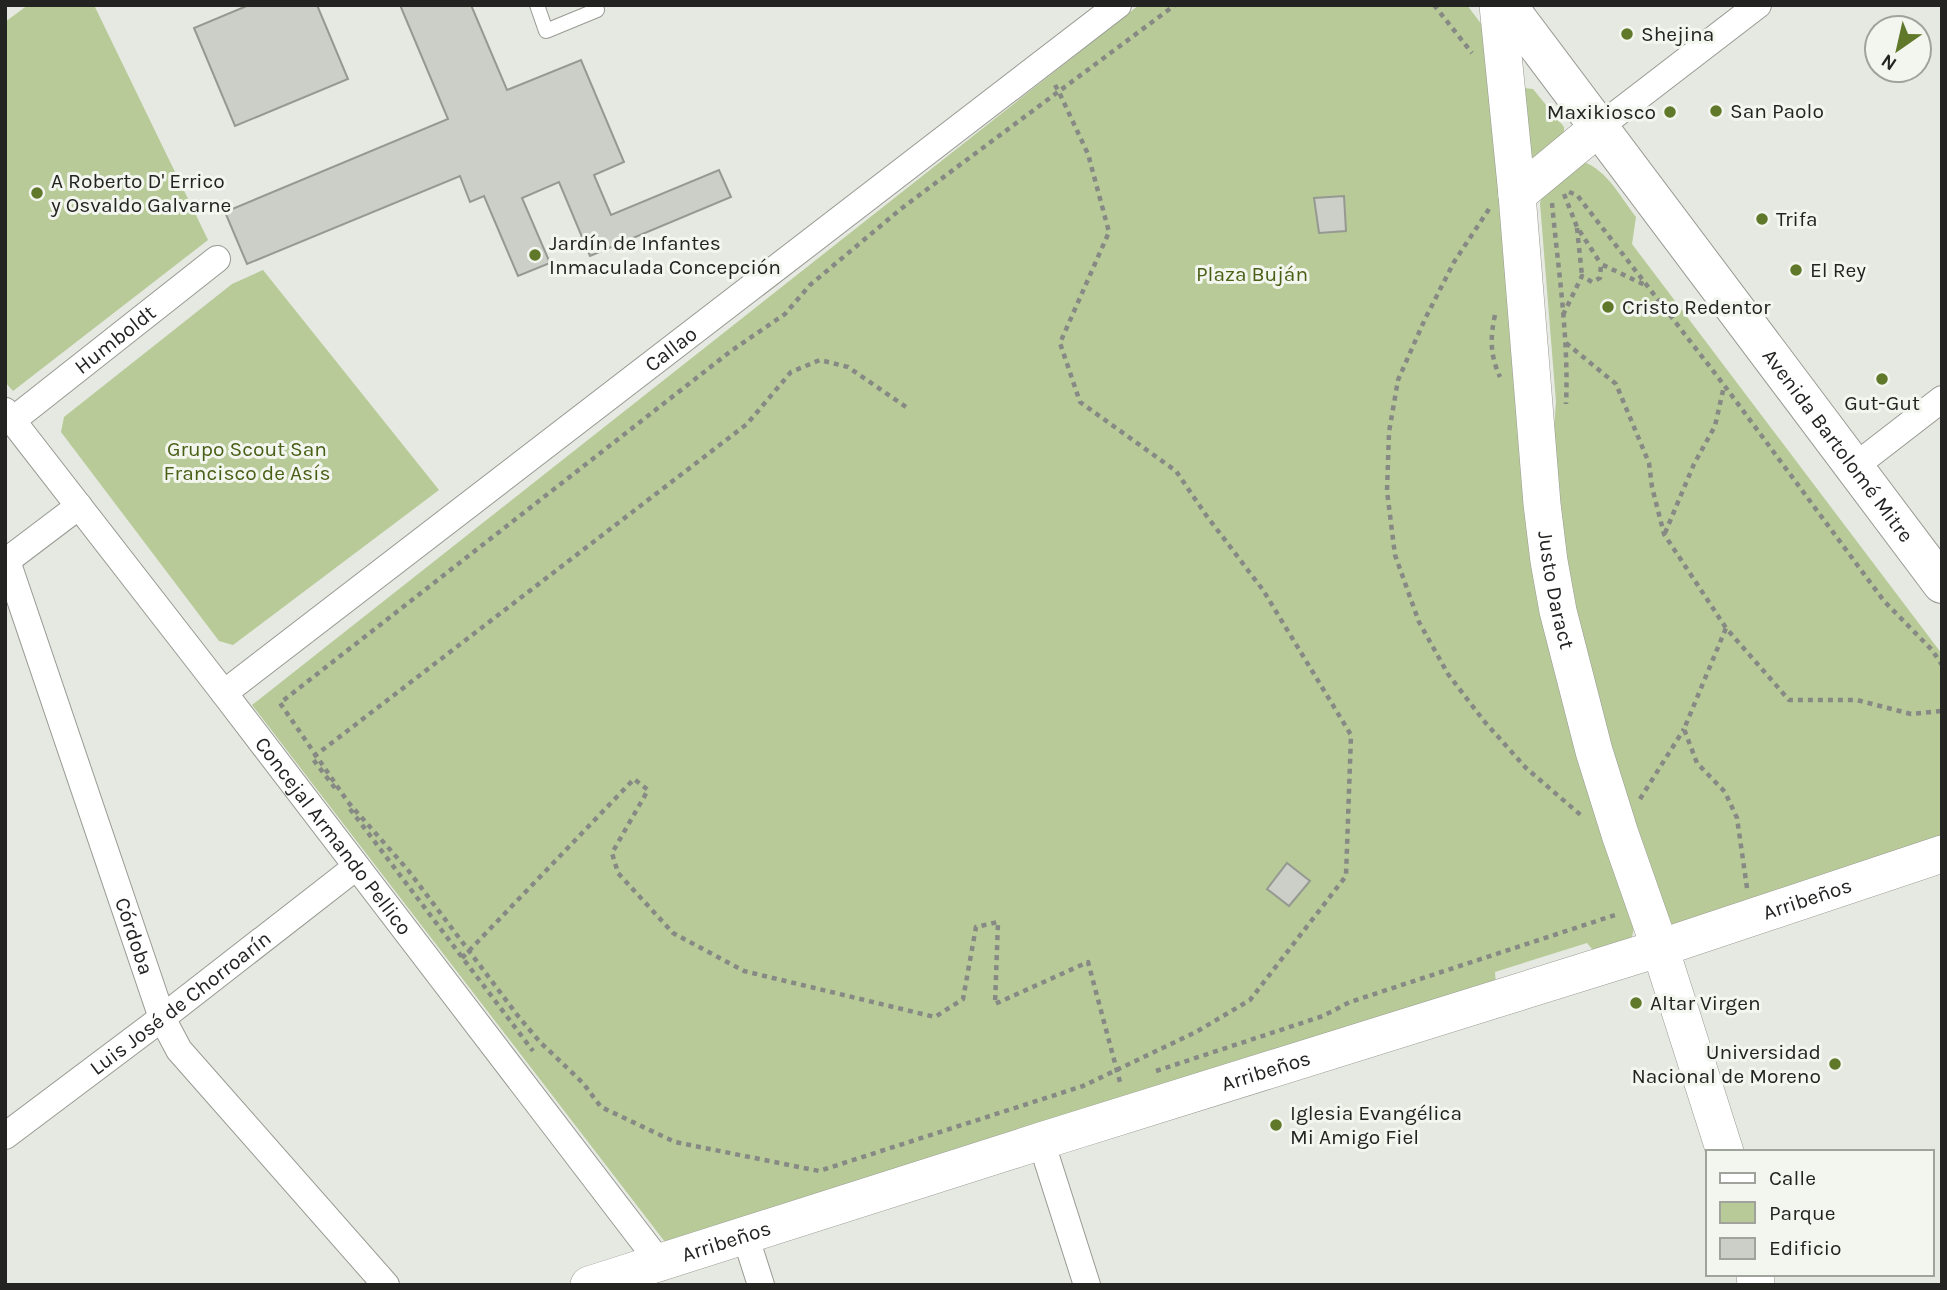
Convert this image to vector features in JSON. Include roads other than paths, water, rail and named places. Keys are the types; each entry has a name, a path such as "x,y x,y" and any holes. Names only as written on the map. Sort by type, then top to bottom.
{"main road":[{"name":"Avenida Bartolomé Mitre","path":"1507,5 1942,584"}],"street":[{"name":"Callao","path":"224,693 1118,5"},
{"name":"Justo Daract","path":"1498,5 1521,197 1542,504 1558,611 1594,751 1628,820 1644,902 1724,1150"},
{"path":"1521,197 1598,128 1758,5"},
{"name":"Humboldt","path":"9,415 217,259"},
{"path":"1854,467 1942,399"},
{"name":"Concejal Armando Pellico","path":"9,415 660,1263"},
{"path":"6,562 79,506"},
{"name":"Córdoba","path":"6,562 162,1018 179,1050 386,1285"},
{"name":"Arribeños","path":"589,1285 1660,948 1942,854"},
{"name":"Luis José de Chorroarín","path":"5,1136 356,867"},
{"path":"1041,1141 1087,1285"},
{"path":"746,1235 761,1285"}],"lane":[{"path":"537,5 546,31 597,9 595,5"}],"place":[{"name":"Shejina","path":"1627,34"},
{"name":"San Paolo","path":"1716,111"},
{"name":"Maxikiosco","path":"1670,112"},
{"name":"A Roberto D' Errico y Osvaldo Galvarne","path":"37,193"},
{"name":"Trifa","path":"1762,219"},
{"name":"Jardín de Infantes Inmaculada Concepción","path":"535,255"},
{"name":"El Rey","path":"1796,270"},
{"name":"Cristo Redentor","path":"1608,307"},
{"name":"Gut-Gut","path":"1882,379"},
{"name":"Altar Virgen","path":"1636,1003"},
{"name":"Universidad Nacional de Moreno","path":"1835,1064"},
{"name":"Iglesia Evangélica Mi Amigo Fiel","path":"1276,1125"}],"park label":[{"name":"Plaza Buján","path":"1252,274"},
{"name":"Grupo Scout San Francisco de Asís","path":"247,461"}]}
